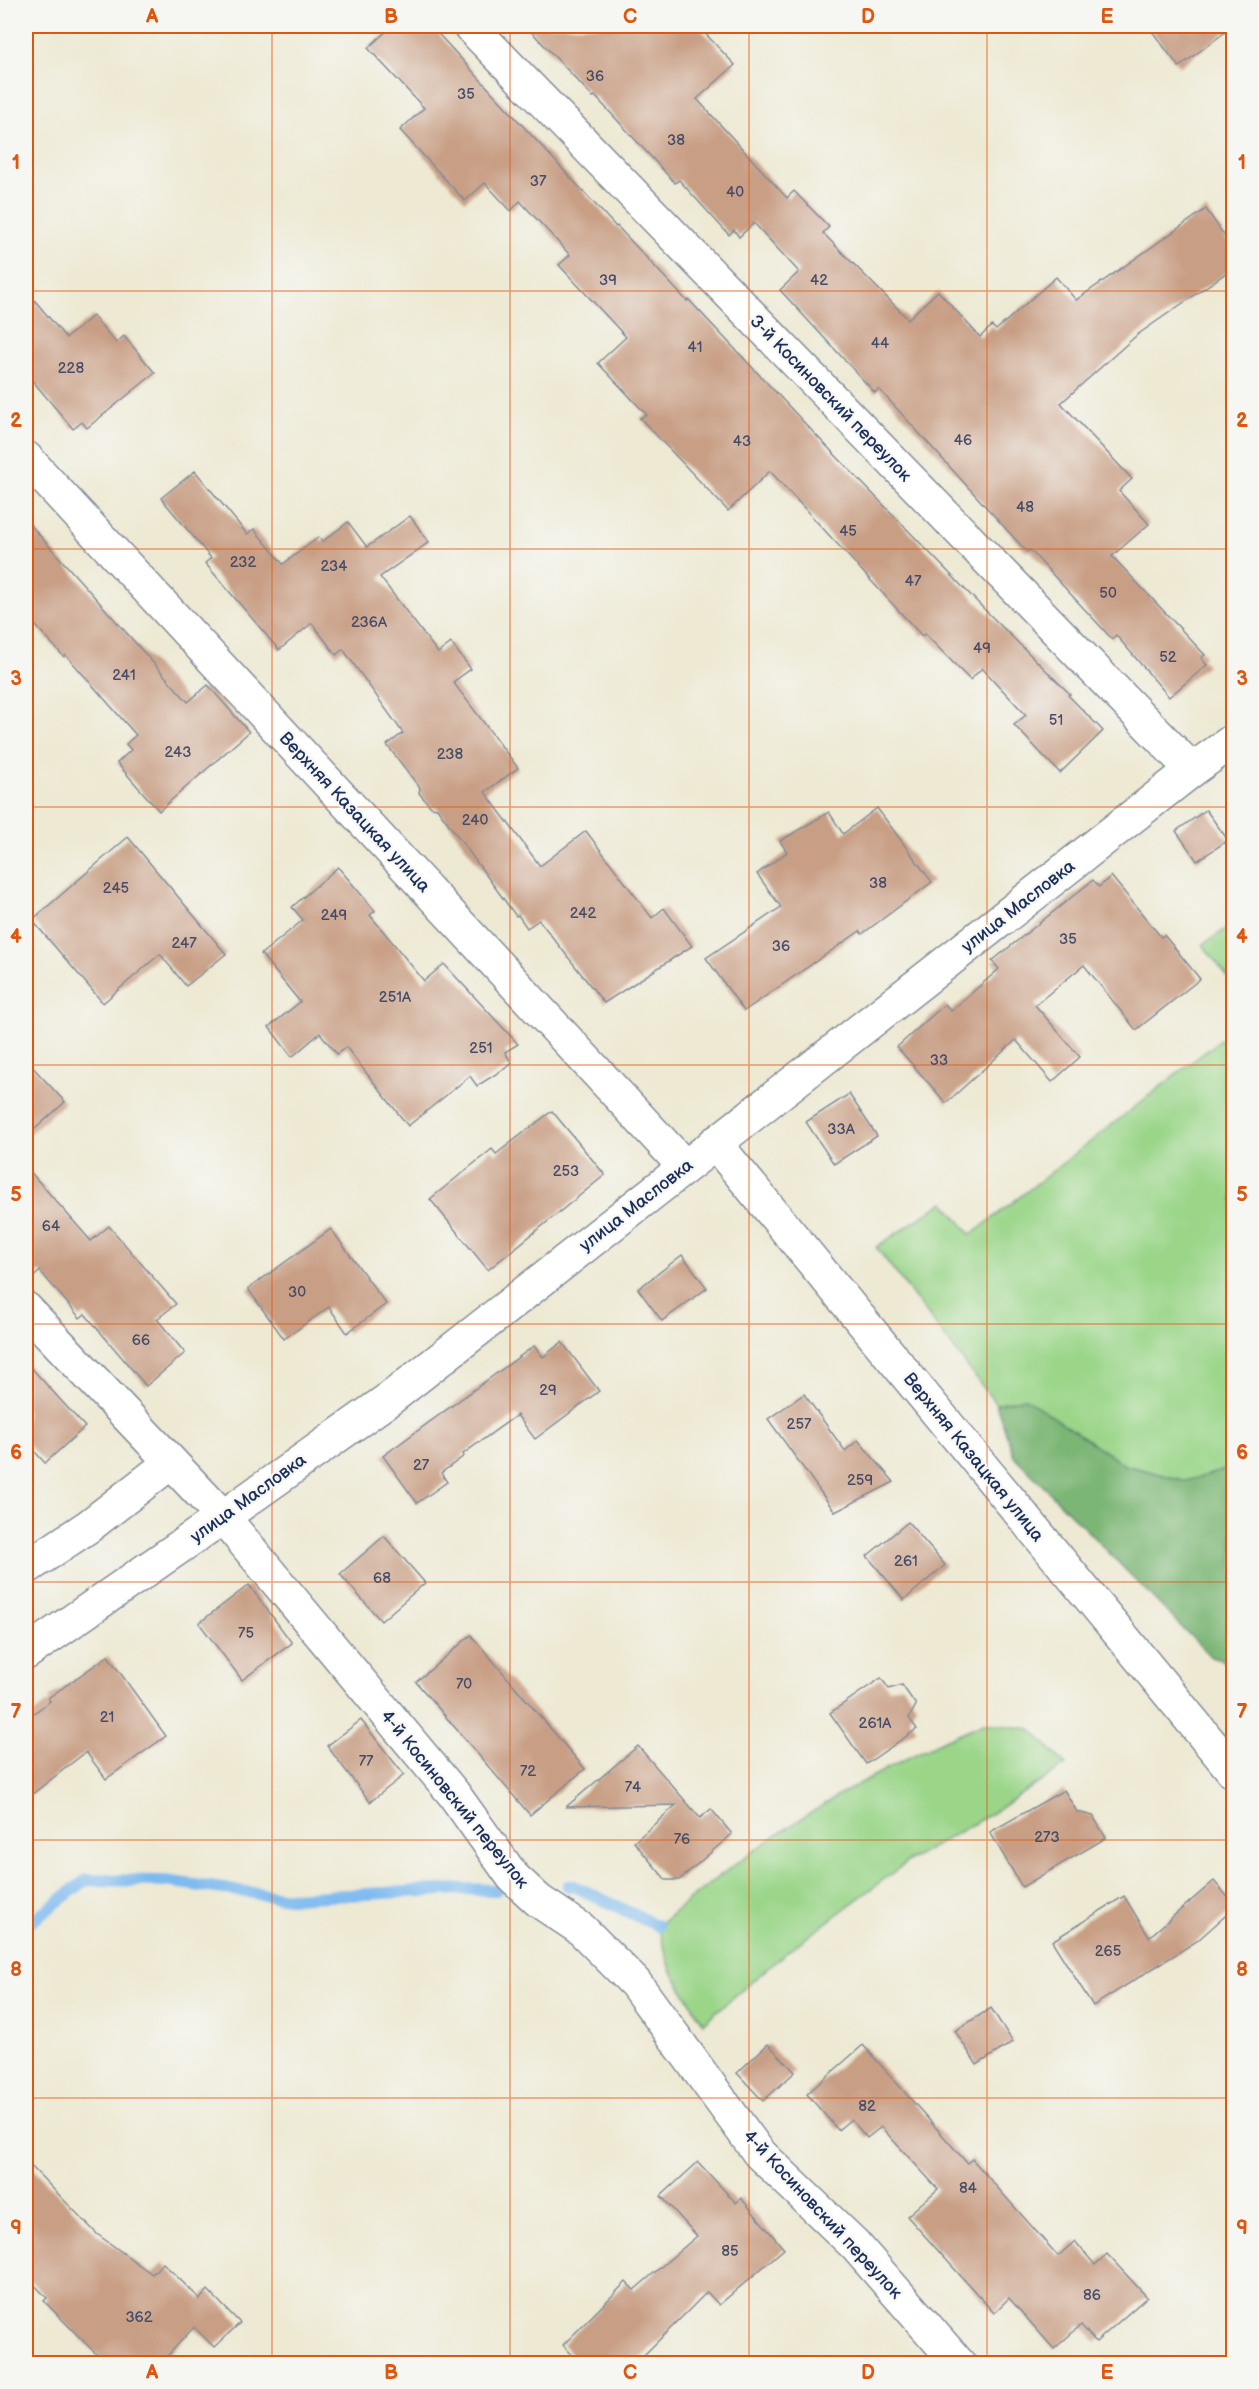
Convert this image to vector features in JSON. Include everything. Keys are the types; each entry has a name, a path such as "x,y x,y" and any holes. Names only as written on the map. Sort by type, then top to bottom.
{"street":[{"name":"3-й Косиновский переулок","path":"470,26 1192,770"},
{"name":"Верхняя Казацкая улица","path":"26,458 685,1167"},
{"name":"улица Масловка","path":"26,1653 392,1397 1233,740"},
{"name":"Верхняя Казацкая улица","path":"715,1143 1233,1772"},
{"name":"4-й Косиновский переулок","path":"26,1309 223,1517 453,1793 513,1876 538,1901 581,1929 635,1983 759,2152 855,2245 959,2364"},
{"path":"26,1568 89,1526 170,1463"}],"green space":[{"path":"1233,924 1233,984 1203,945"},
{"path":"1233,1030 1233,1468 1186,1481 1125,1465 1025,1398 996,1404 876,1247 944,1202 971,1235"},
{"path":"1025,1398 1125,1465 1186,1481 1233,1468 1233,1664 1211,1657 1014,1456 996,1404"},
{"path":"984,1723 1031,1729 1066,1765 992,1813 907,1862 783,1955 703,2023 671,1970 658,1926 732,1866 813,1811 898,1763"}],"building":[{"path":"392,26 431,26 616,227 687,301 689,300 984,609 1070,694 1068,695 1103,731 1060,773 1014,725 1026,715 982,668 970,680 925,634 922,636 770,471 728,511 640,418 647,415 598,363 626,337 559,265 570,255 520,201 511,211 485,183 465,201 400,130 424,108 368,48"},
{"path":"526,26 698,26 735,65 697,99 787,198 794,191 829,227 823,233 908,319 938,291 980,337 992,326 996,330 1056,277 1076,300 1206,209 1233,248 1233,268 1137,335 1061,403 1132,479 1119,491 1149,524 1112,556 1205,655 1201,658 1207,665 1169,697 1116,635 1112,639 1030,550 1027,552 879,389 875,393 780,290 799,272 754,223 739,237 734,230 729,235 679,180 675,183 595,96 593,97"},
{"path":"1148,26 1233,26 1179,67"},
{"path":"26,290 66,338 93,316 116,343 124,336 155,373 87,428 82,422 73,429 26,373"},
{"path":"195,471 247,534 254,529 283,564 319,537 322,542 348,522 367,547 410,516 429,542 380,577 438,653 451,643 471,669 453,682 518,768 485,792 540,866 586,831 652,918 664,908 692,946 604,1003 539,920 527,928 518,915 516,916 437,808 431,807 419,793 420,788 387,745 403,733 343,649 336,655 312,623 279,650 205,563 211,558 161,498"},
{"path":"26,520 188,702 208,685 249,732 159,811 117,763 131,750 126,744 136,735 66,655 64,657 26,615"},
{"path":"877,808 932,882 862,934 860,931 744,1011 706,958 781,907 757,874 787,852 780,841 829,812 843,834"},
{"path":"1206,810 1228,840 1197,861 1176,831"},
{"path":"128,837 226,954 186,986 160,954 103,1003 32,920"},
{"path":"338,867 375,911 370,915 424,981 444,964 518,1044 505,1052 512,1064 477,1086 470,1076 408,1126 346,1047 337,1054 320,1033 292,1057 269,1027 300,1002 261,954 303,920 292,907"},
{"path":"1111,876 1161,937 1164,935 1200,979 1136,1030 1084,965 1035,1005 1080,1057 1052,1082 1016,1040 946,1103 897,1047 945,1004 951,1011 999,969 992,961 1093,880 1099,887"},
{"path":"26,1060 65,1102 26,1137"},
{"path":"849,1094 877,1136 834,1164 806,1122"},
{"path":"552,1111 605,1175 488,1270 430,1199 492,1149 496,1154"},
{"path":"26,1167 91,1241 109,1226 176,1304 157,1319 185,1353 146,1386 85,1314 80,1318 40,1271 26,1284"},
{"path":"331,1229 386,1304 347,1333 329,1307 284,1339 248,1289"},
{"path":"682,1255 707,1288 662,1321 638,1289"},
{"path":"562,1342 599,1391 535,1439 517,1415 441,1473 447,1482 417,1503 383,1456 534,1346 543,1357"},
{"path":"26,1362 85,1427 45,1463 26,1442"},
{"path":"804,1394 845,1451 858,1440 894,1482 835,1512 768,1419"},
{"path":"908,1522 945,1565 904,1600 867,1556"},
{"path":"384,1536 425,1583 381,1621 340,1574"},
{"path":"249,1585 292,1643 242,1680 199,1623"},
{"path":"471,1635 585,1769 530,1815 416,1682"},
{"path":"108,1656 166,1736 106,1779 86,1752 26,1799 26,1719 50,1701 48,1698"},
{"path":"881,1678 889,1689 902,1685 916,1705 909,1718 917,1729 866,1764 830,1713"},
{"path":"361,1720 404,1775 370,1802 327,1746"},
{"path":"638,1746 700,1818 711,1809 732,1834 679,1880 666,1880 634,1842 676,1805 566,1807"},
{"path":"1064,1790 1077,1812 1093,1816 1106,1838 1022,1887 990,1832"},
{"path":"1214,1881 1233,1903 1233,1909 1197,1941 1093,2006 1052,1941 1124,1896 1149,1937"},
{"path":"991,2008 1013,2042 977,2065 955,2031"},
{"path":"768,2044 795,2072 763,2101 737,2073"},
{"path":"863,2045 967,2163 972,2159 1058,2256 1075,2241 1095,2265 1107,2254 1147,2297 1096,2342 1081,2325 1054,2349 1009,2298 994,2313 907,2216 938,2189 881,2127 867,2138 851,2119 838,2130 807,2094"},
{"path":"26,2161 97,2234 152,2274 163,2263 200,2299 208,2290 240,2323 214,2347 194,2327 160,2364 106,2364 44,2301 47,2298 26,2276"},
{"path":"698,2162 736,2203 741,2198 784,2249 719,2305 707,2292 635,2364 581,2364 563,2345 626,2282 634,2290 697,2236 661,2196"}],"waterway":[{"path":"26,1926 86,1880 165,1881 289,1898 461,1889 496,1890"},
{"path":"568,1886 574,1886 658,1926"}]}
